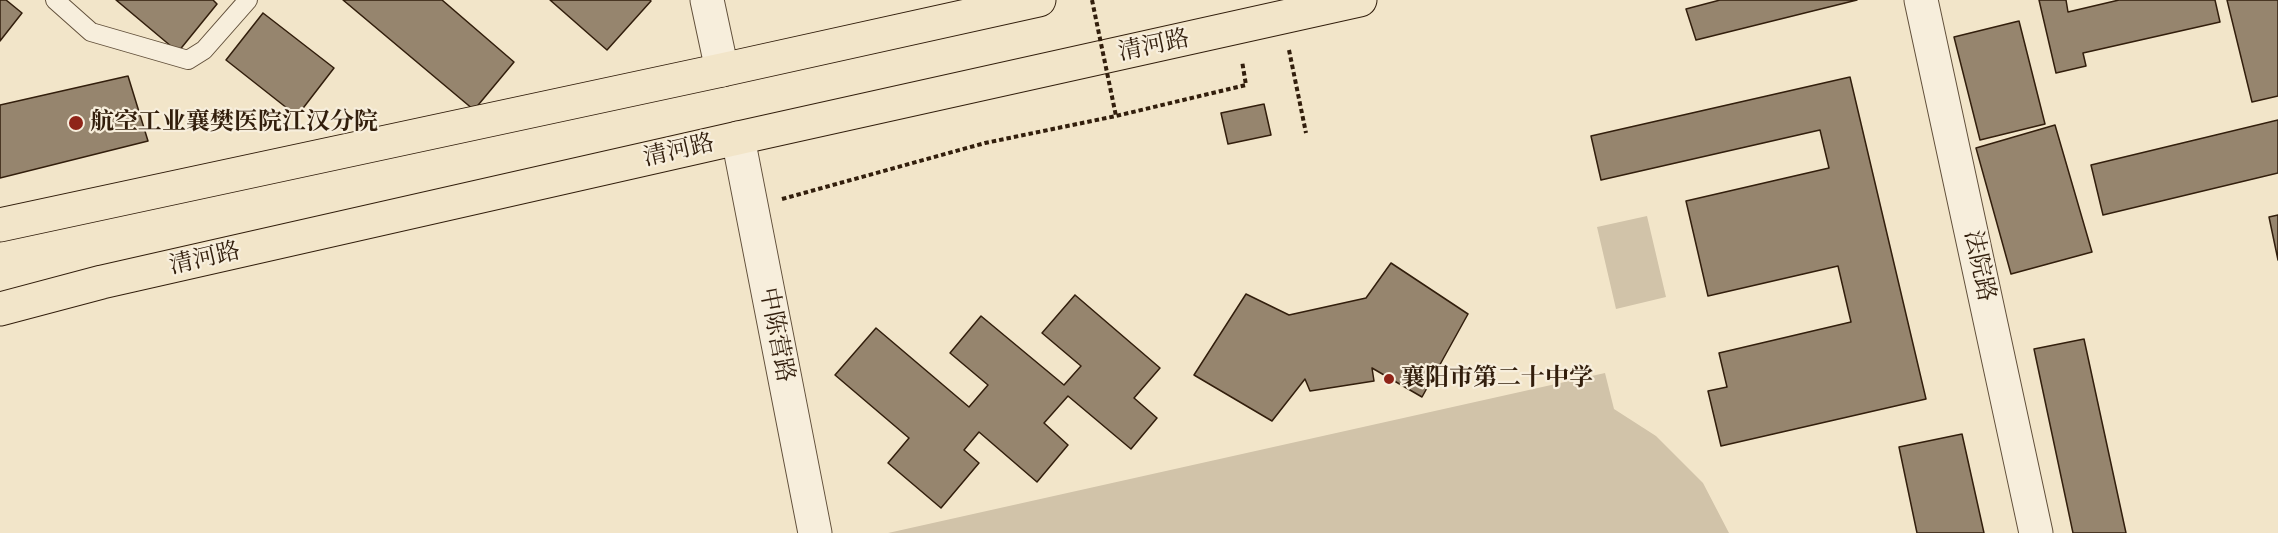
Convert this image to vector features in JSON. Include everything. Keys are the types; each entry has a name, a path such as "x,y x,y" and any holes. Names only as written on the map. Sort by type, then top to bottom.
{"main road":[{"path":"0,225 1039,0"},
{"name":"清河路","path":"0,309 114,279 1360,0"}],"street":[{"path":"707,0 722,70"},
{"name":"法院路","path":"1921,0 2036,533"},
{"name":"中陈营路","path":"738,138 815,533"}],"lane":[{"path":"55,0 91,32 188,60 204,50 248,0"}],"path":[{"path":"1092,0 1116,116"},
{"path":"1282,17 1306,133"},
{"path":"751,208 985,143 1116,116 1246,85"}],"shaded area":[{"path":"1647,216 1666,297 1616,309 1597,227"},
{"path":"1605,373 1614,409 1656,436 1703,483 1729,533 888,533"}],"building":[{"path":"0,0 6,0 22,13 0,41"},
{"path":"116,0 213,0 217,4 178,52"},
{"path":"343,0 442,0 514,62 474,110"},
{"path":"550,0 650,0 651,1 607,50"},
{"path":"1720,0 1857,0 1696,40 1686,9"},
{"path":"2039,0 2066,0 2068,12 2119,0 2215,0 2220,22 2083,53 2086,66 2056,73"},
{"path":"2227,0 2278,0 2278,96 2252,102"},
{"path":"263,13 334,68 297,116 226,60"},
{"path":"2019,21 2045,124 1980,140 1954,37"},
{"path":"128,76 148,141 0,178 0,105"},
{"path":"1850,77 1926,399 1721,446 1708,391 1727,387 1719,353 1851,322 1838,266 1708,296 1686,201 1829,168 1820,130 1601,180 1591,136"},
{"path":"1264,104 1271,135 1228,144 1221,113"},
{"path":"2278,120 2278,173 2103,215 2091,165"},
{"path":"2055,125 2092,252 2011,274 1976,148"},
{"path":"2278,215 2278,260 2269,217"},
{"path":"1391,263 1468,314 1422,397 1372,368 1374,381 1310,391 1305,379 1272,421 1194,375 1246,294 1289,315 1366,298"},
{"path":"1075,295 1160,368 1134,398 1157,418 1131,449 1068,396 1044,423 1068,445 1037,482 979,432 964,450 979,463 941,508 888,463 909,438 835,375 876,328 969,407 988,385 950,353 981,316 1064,385 1081,366 1042,333"},
{"path":"2084,339 2126,533 2073,533 2034,349"},
{"path":"1962,434 1984,533 1917,533 1899,447"}],"place":[{"name":"航空工业襄樊医院江汉分院","path":"76,123"},
{"name":"襄阳市第二十中学","path":"1389,379"}]}
